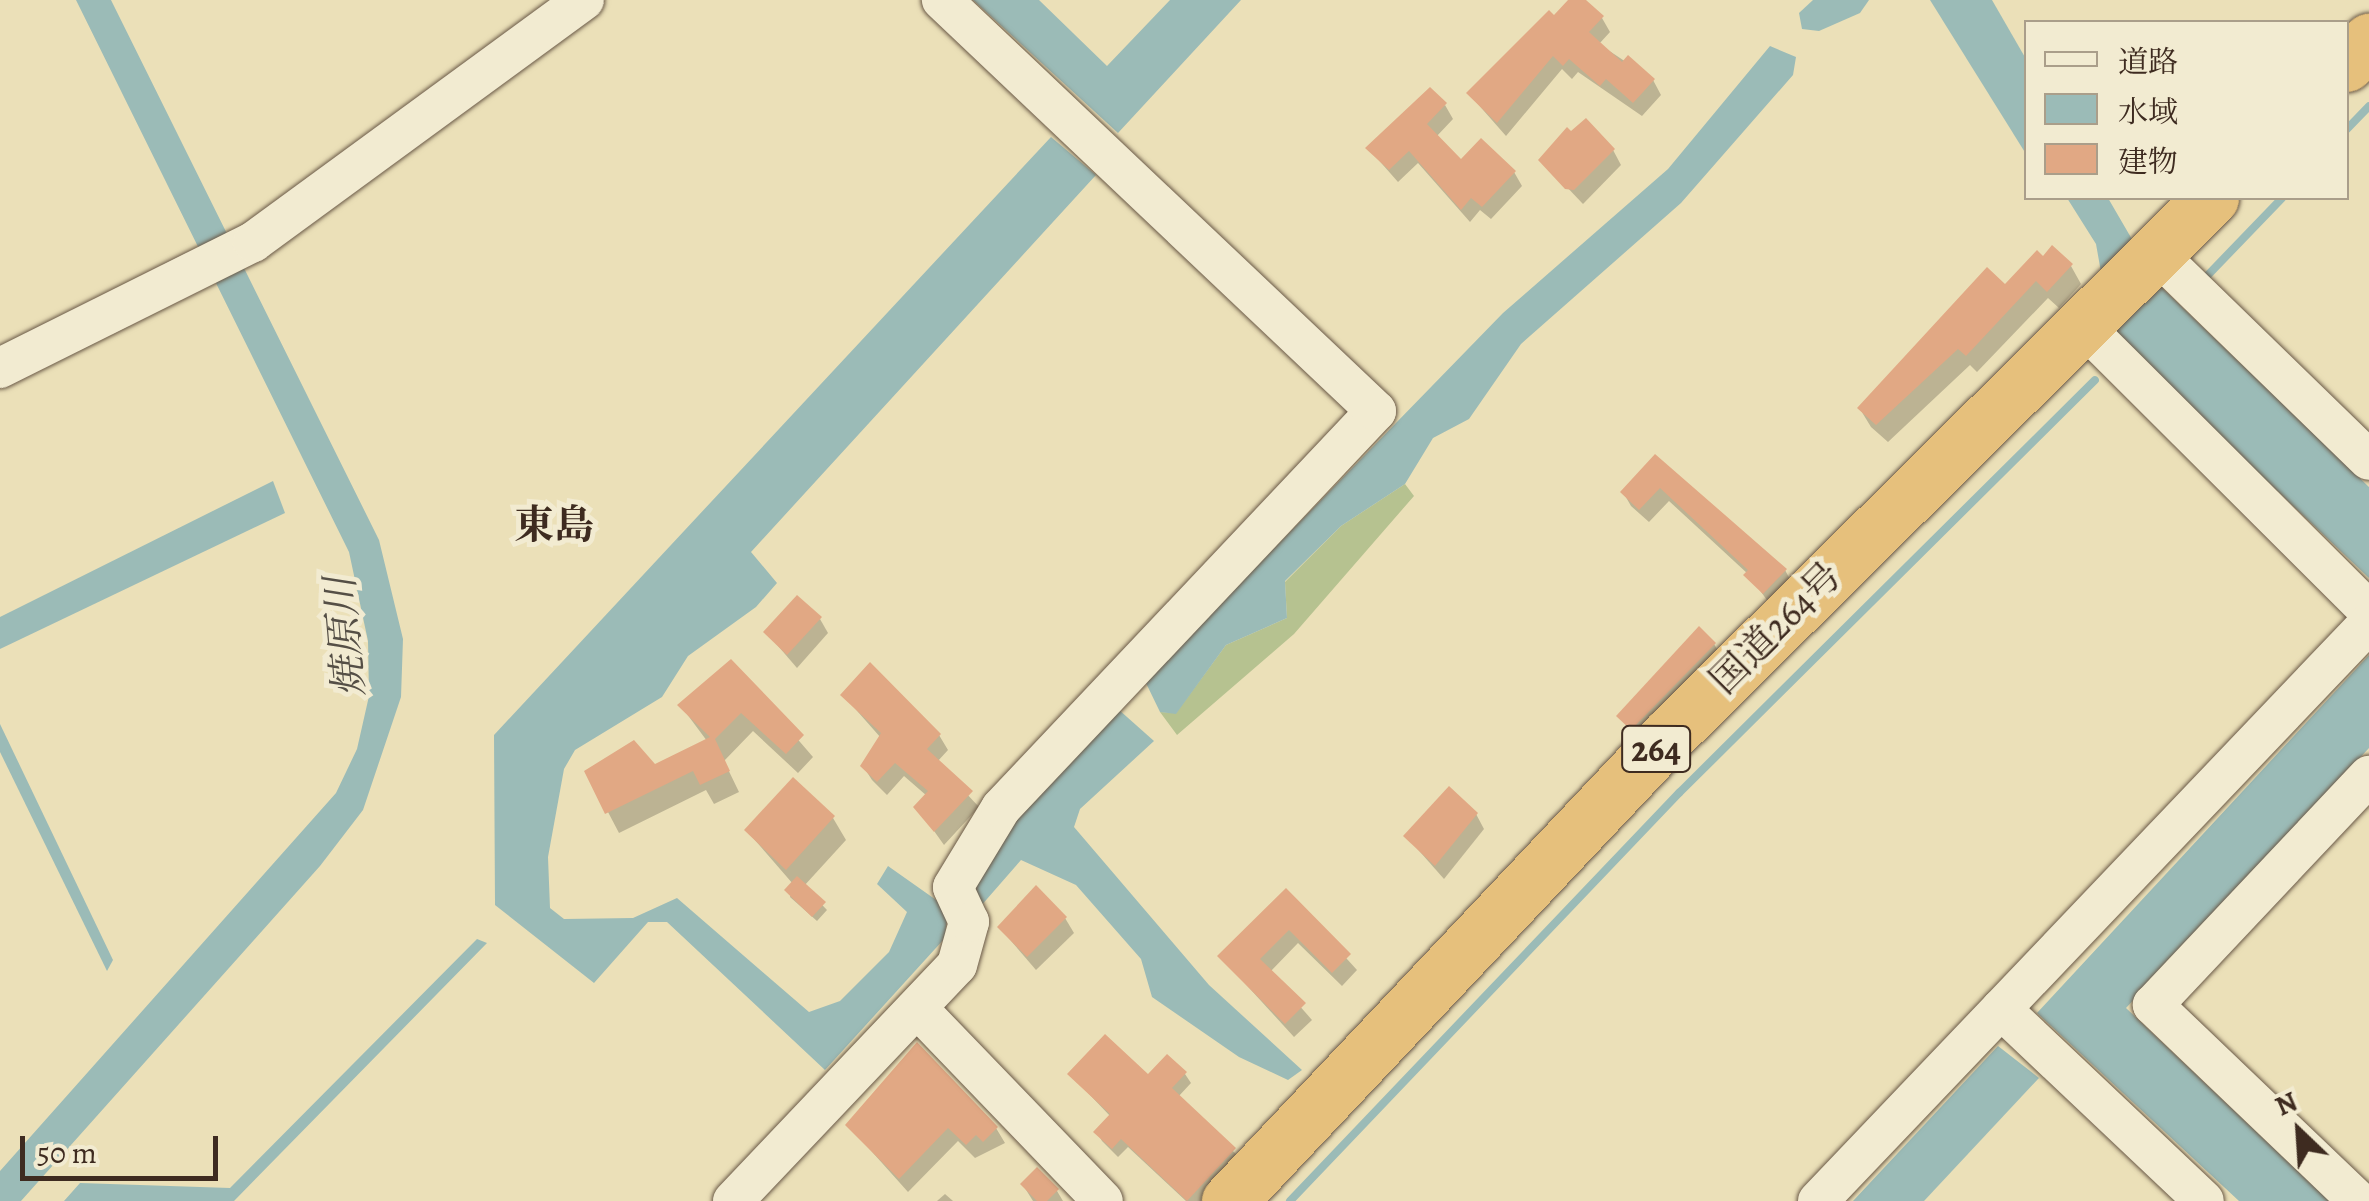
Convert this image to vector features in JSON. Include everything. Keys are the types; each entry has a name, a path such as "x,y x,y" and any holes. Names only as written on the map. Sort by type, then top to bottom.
{"highway":[{"path":"2349,61 2369,41"},
{"name":"国道264号","path":"1229,1201 1667,737 2088,315 2209,200"}],"street":[{"path":"0,368 253,242 584,0"},
{"path":"733,1201 919,1010 957,965 969,922 953,887 1001,808 1376,411 942,0"},
{"path":"2155,252 2369,460"},
{"path":"2088,315 2369,612"},
{"path":"1818,1201 2369,622"},
{"path":"2358,1201 2152,1005 2369,776"},
{"path":"2002,1009 2204,1201"},
{"path":"919,1010 1103,1201"}],"green space":[{"path":"1405,484 1414,496 1294,634 1177,735 1160,712 1176,713 1226,645 1287,618 1285,582 1341,526"}],"water":[{"path":"76,0 111,0 379,540 403,639 401,697 363,810 320,866 21,1201 0,1201 0,1171 336,793 357,749 369,696 368,641 349,552"},
{"path":"973,0 1039,0 1107,66 1170,0 1241,0 1118,133"},
{"path":"1813,0 1869,0 1860,13 1819,31 1802,29 1799,13"},
{"path":"1930,0 1992,0 2024,56 2024,151"},
{"path":"1770,46 1796,57 1793,75 1681,203 1521,344 1469,419 1433,438 1405,484 1341,526 1285,581 1287,618 1226,645 1176,714 1160,712 1145,681 1503,313 1668,169"},
{"path":"1051,137 1096,175 751,552 777,583 756,607 688,656 662,697 575,750 564,769 548,857 550,908 564,919 633,918 677,898 809,1012 840,1001 889,952 907,912 877,884 888,866 939,902 947,915 945,938 825,1070 667,922 648,922 594,983 495,905 494,735"},
{"path":"2068,200 2109,200 2158,284 2369,487 2369,578 2112,334 2096,244"},
{"path":"273,481 285,513 0,649 0,617"},
{"path":"2369,655 2369,748 2126,1008 2329,1201 2239,1201 2037,1013"},
{"path":"1118,709 1154,741 1080,809 1074,827 1209,985 1302,1070 1288,1080 1239,1057 1152,997 1141,959 1076,885 1021,860 980,907 966,877 1028,798"},
{"path":"0,724 113,960 107,971 0,752"},
{"path":"477,939 487,943 234,1201 64,1201 80,1183 230,1188"},
{"path":"1998,1046 2039,1078 1924,1201 1853,1201"}],"building":[{"path":"1568,0 1586,0 1604,16 1589,32 1622,62 1628,55 1655,79 1633,103 1606,79 1600,86 1569,59 1563,66 1553,56 1497,123 1466,93 1549,10 1554,15"},
{"path":"1430,87 1447,103 1427,124 1461,159 1481,138 1516,171 1482,207 1471,198 1461,210 1409,151 1389,170 1365,148"},
{"path":"1586,118 1615,149 1574,190 1565,189 1538,160 1567,127 1571,131"},
{"path":"2052,245 2073,264 2047,292 2036,281 1966,356 1958,349 1876,425 1857,408 1987,267 2005,284 2037,250 2043,256"},
{"path":"1655,454 1787,569 1763,594 1743,575 1748,570 1660,488 1639,510 1620,492"},
{"path":"797,595 822,617 787,655 763,632"},
{"path":"1699,626 1716,643 1631,730 1616,716"},
{"path":"731,659 804,735 786,754 741,713 715,739 730,771 700,785 693,771 605,814 584,771 634,740 655,764 710,737 677,705"},
{"path":"870,662 941,734 927,749 973,791 934,832 913,807 928,791 895,763 877,782 860,766 881,733 840,695"},
{"path":"793,777 835,816 786,870 744,830"},
{"path":"1449,786 1478,813 1435,866 1403,836"},
{"path":"797,876 826,902 812,917 784,890"},
{"path":"1036,885 1067,917 1027,957 997,927"},
{"path":"1286,888 1351,954 1332,973 1289,930 1260,959 1306,1003 1285,1024 1217,956"},
{"path":"1105,1034 1148,1074 1167,1054 1187,1072 1172,1088 1236,1148 1187,1201 1121,1139 1112,1149 1093,1132 1110,1114 1067,1074"},
{"path":"917,1042 998,1127 983,1142 976,1135 966,1145 948,1128 899,1179 845,1125"},
{"path":"1037,1167 1059,1189 1047,1201 1037,1201 1020,1184"}],"waterway":[{"path":"2349,127 2369,106"},
{"path":"2207,276 2280,200"},
{"path":"1290,1201 1679,793 2095,380"}],"district":[{"name":"東島","path":"554,525"}],"water label":[{"name":"焼原川","path":"345,637"}]}
